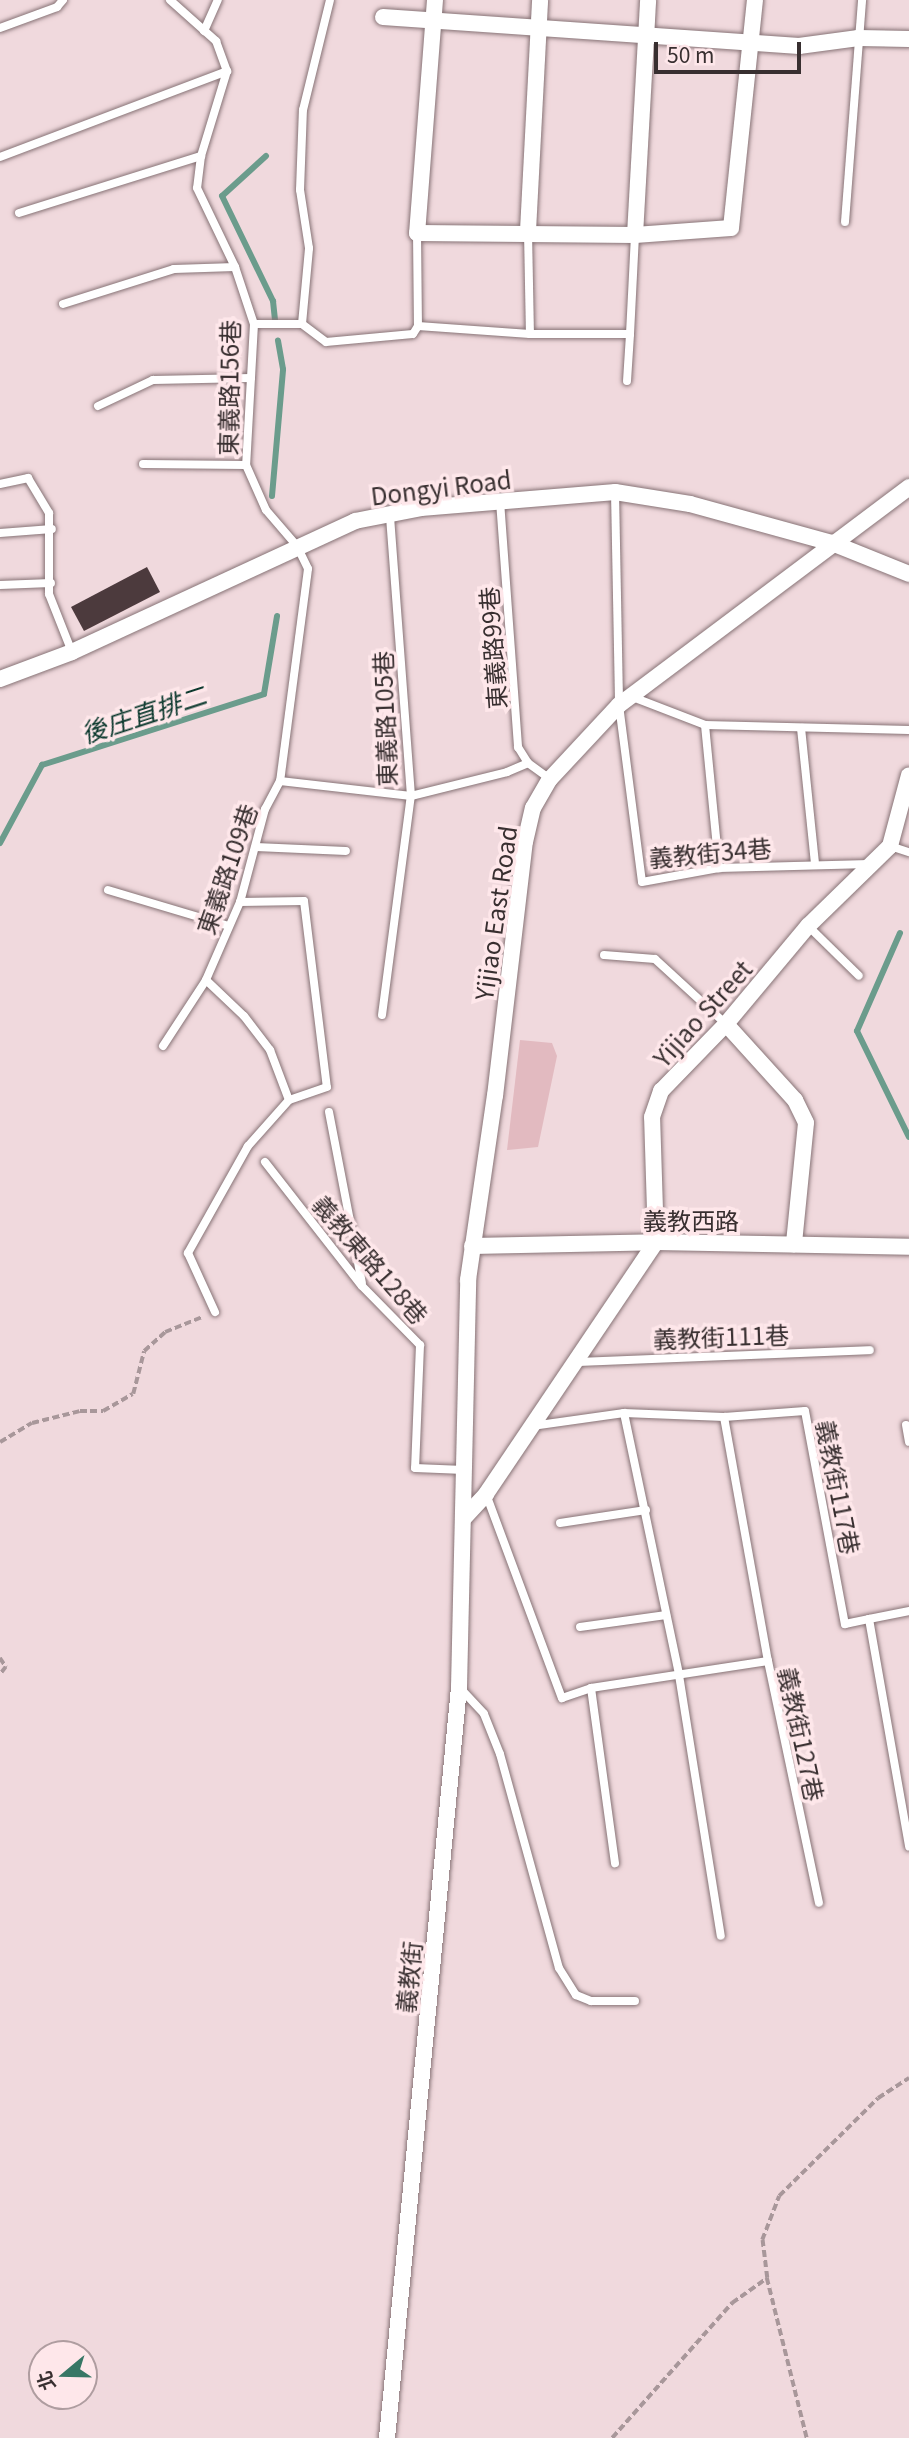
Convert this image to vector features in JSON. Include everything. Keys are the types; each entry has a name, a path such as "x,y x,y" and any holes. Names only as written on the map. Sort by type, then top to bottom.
{"street":[{"path":"435,0 417,233 527,231 635,235 731,228 755,0"},
{"path":"527,231 540,0"},
{"path":"635,235 648,0"},
{"path":"383,17 799,46 858,38 909,39"},
{"name":"Yijiao East Road","path":"463,1519 472,1246 495,1096 525,842 533,808 550,779 625,700 909,487"},
{"name":"Dongyi Road","path":"0,679 72,652 355,521 390,514 500,501 615,492 690,504 832,543 909,574"},
{"path":"890,846 909,775"},
{"name":"Yijiao Street","path":"656,1242 652,1117 661,1091 726,1024 808,926 890,846"},
{"path":"726,1024 795,1100 806,1123 794,1244"},
{"path":"463,1519 486,1494 656,1242"},
{"name":"義教西路","path":"472,1246 656,1242 909,1247"},
{"name":"義教街","path":"387,2438 459,1687 463,1519"}],"lane":[{"path":"0,28 57,7 63,0"},
{"path":"0,157 227,71 216,41 170,0"},
{"path":"204,31 218,0"},
{"path":"302,324 309,248 300,190 303,110 330,0"},
{"path":"845,222 862,0"},
{"name":"東義路156巷","path":"227,71 201,156 197,188 235,267 254,324 246,465 266,510 297,546"},
{"path":"19,213 201,156"},
{"path":"527,231 530,334"},
{"path":"254,324 302,324 326,342 413,334 418,326 417,233"},
{"path":"627,382 635,235"},
{"path":"63,304 174,269 235,267"},
{"path":"418,326 530,334 631,334"},
{"path":"98,406 153,380 251,378"},
{"path":"143,464 246,465"},
{"path":"0,484 28,478 49,513 52,529 49,594 72,652"},
{"path":"615,492 625,700 705,724 909,730"},
{"name":"東義路99巷","path":"500,501 519,747 528,762"},
{"name":"東義路105巷","path":"280,781 411,796 390,514"},
{"path":"0,533 52,529"},
{"name":"東義路109巷","path":"163,1046 206,980 240,902 265,809 280,781 308,569 297,546"},
{"path":"0,585 51,583"},
{"name":"義教街34巷","path":"625,700 642,882 719,868 815,863 872,864"},
{"path":"705,724 719,868"},
{"path":"801,728 815,863"},
{"path":"382,1015 411,796 507,772 528,762 550,779"},
{"path":"890,846 909,852"},
{"path":"256,847 346,851"},
{"path":"108,890 229,926"},
{"path":"215,1312 188,1253 248,1146 289,1100 327,1087 304,901 240,902"},
{"path":"808,926 859,976"},
{"path":"604,955 655,959 726,1024"},
{"path":"206,980 244,1016 270,1050 289,1100"},
{"path":"329,1112 362,1286"},
{"name":"義教東路128巷","path":"265,1162 362,1286 420,1345 415,1468 464,1470"},
{"name":"義教街111巷","path":"573,1362 870,1349"},
{"name":"義教街117巷","path":"532,1426 624,1413 724,1417 805,1411 845,1624 909,1611"},
{"path":"624,1413 679,1675 721,1936"},
{"path":"724,1417 768,1661"},
{"path":"906,1426 909,1442"},
{"name":"義教街127巷","path":"486,1494 562,1698 591,1688 768,1661 818,1902"},
{"path":"560,1523 646,1510"},
{"path":"580,1627 666,1615"},
{"path":"869,1619 909,1847"},
{"path":"459,1687 484,1714 500,1754 559,1968 576,1995 591,2001 635,2001"},
{"path":"591,1688 615,1863"}],"path":[{"path":"0,1442 32,1423 80,1411 103,1411 134,1394 144,1350 165,1332 215,1312"},
{"path":"0,1658 6,1667 0,1675"},
{"path":"807,2438 767,2278 762,2240 779,2196 878,2098 909,2078"},
{"path":"612,2438 732,2303 767,2278"}],"shaded area":[{"path":"520,1040 552,1043 557,1056 538,1147 507,1150"}],"building":[{"path":"147,567 160,592 84,631 71,607"}],"waterway":[{"name":"後庄直排二","path":"266,156 222,196 273,301 275,320"},
{"name":"後庄直排二","path":"272,496 283,369 278,340"},
{"name":"後庄直排二","path":"0,843 42,765 264,694 277,616"},
{"path":"900,933 857,1031 909,1137"}]}
